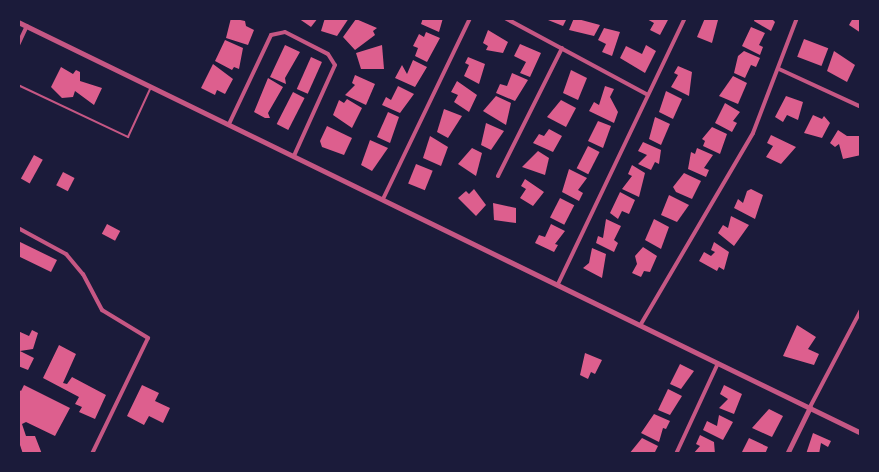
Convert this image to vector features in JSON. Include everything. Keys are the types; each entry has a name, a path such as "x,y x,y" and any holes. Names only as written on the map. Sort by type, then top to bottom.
{"street":[{"path":"383,199 470,18"},
{"path":"505,18 648,95"},
{"path":"558,284 685,18"},
{"path":"641,324 739,159 779,69 797,18"},
{"path":"18,22 861,433"},
{"path":"18,45 27,26"},
{"path":"228,124 271,35 280,30 294,36 328,54 335,65 294,156"},
{"path":"498,176 562,48"},
{"path":"779,69 859,106"},
{"path":"18,228 72,260 102,310 148,338 92,454"},
{"path":"787,454 861,310"},
{"path":"676,454 719,362"}],"lane":[{"path":"18,85 128,137 152,87"}],"building":[{"path":"231,18 245,21 246,26 254,30 248,45 226,38"},
{"path":"298,18 318,18 311,27"},
{"path":"325,18 349,18 337,36 321,31"},
{"path":"423,18 443,18 439,32 421,24"},
{"path":"543,18 567,18 563,26"},
{"path":"574,18 600,25 594,36 569,30"},
{"path":"645,18 669,18 660,35 650,30 654,23"},
{"path":"705,18 718,20 712,43 697,37"},
{"path":"755,18 771,18 775,22 771,31 754,21"},
{"path":"853,18 861,18 861,33 849,25"},
{"path":"356,19 377,28 373,31 375,35 355,50 343,37"},
{"path":"751,27 765,33 759,45 763,47 760,55 742,46"},
{"path":"604,28 620,32 612,56 602,52 606,44 598,40"},
{"path":"488,30 508,42 503,53 486,50 488,46 483,43"},
{"path":"426,32 440,38 427,62 415,56 418,48 413,46 419,34 424,37"},
{"path":"804,39 828,48 821,66 797,57"},
{"path":"225,40 243,48 239,69 234,67 232,70 215,61"},
{"path":"520,44 541,53 530,77 520,73 526,62 514,56"},
{"path":"285,45 300,52 285,78 286,84 270,77"},
{"path":"382,45 384,69 361,69 356,53"},
{"path":"646,45 656,51 645,73 620,58 626,46 642,54"},
{"path":"744,51 760,58 756,67 751,65 745,78 734,73 738,56"},
{"path":"834,51 855,65 847,82 827,71"},
{"path":"311,57 322,62 308,94 297,89"},
{"path":"468,57 485,64 479,84 464,76 469,65 465,63"},
{"path":"413,60 427,67 415,87 395,78 402,65 407,74"},
{"path":"213,64 233,79 225,94 217,90 215,95 201,88"},
{"path":"678,66 692,72 689,96 671,87 678,75 674,73"},
{"path":"61,67 73,74 76,70 80,72 80,81 102,88 94,105 75,91 73,97 62,98 51,87"},
{"path":"571,70 587,78 578,100 563,93"},
{"path":"512,73 528,80 515,101 496,93 500,84 507,86"},
{"path":"355,75 375,84 366,105 345,95 355,85 352,83"},
{"path":"733,76 747,83 738,104 719,96"},
{"path":"268,78 283,87 268,113 270,118 265,118 254,112"},
{"path":"457,81 477,95 469,112 454,102 458,95 451,92"},
{"path":"398,86 414,94 400,113 382,105 386,97 391,100"},
{"path":"605,86 614,89 610,97 618,112 614,123 589,111 594,102 599,105"},
{"path":"666,91 682,99 673,119 659,112"},
{"path":"293,92 305,98 288,130 277,124"},
{"path":"496,96 511,103 506,125 483,111"},
{"path":"786,96 803,102 798,120 787,115 783,122 775,117"},
{"path":"347,99 362,108 352,128 333,115 339,100 344,103"},
{"path":"561,100 576,108 566,127 547,117"},
{"path":"725,103 740,112 733,121 737,123 732,132 715,123"},
{"path":"444,109 462,116 448,138 437,132"},
{"path":"388,112 399,117 390,143 377,137"},
{"path":"813,115 822,119 824,116 830,123 822,138 804,133"},
{"path":"655,117 670,124 661,145 649,139"},
{"path":"598,121 611,126 603,148 588,141"},
{"path":"486,123 504,131 491,150 481,145"},
{"path":"327,126 352,138 344,155 322,147 320,141"},
{"path":"712,127 727,134 720,154 703,146 705,141 702,139"},
{"path":"549,129 562,136 553,152 533,143 539,134 544,136"},
{"path":"838,130 847,136 859,136 861,155 843,159 839,144 835,147 830,143"},
{"path":"771,135 796,147 781,164 766,157 773,146 767,143"},
{"path":"430,136 448,147 441,166 423,158"},
{"path":"370,140 388,148 372,171 361,165"},
{"path":"643,142 661,150 659,164 655,162 651,170 638,164 647,155 638,151"},
{"path":"588,146 600,152 588,174 577,168"},
{"path":"472,148 482,153 476,176 458,164"},
{"path":"697,148 713,155 704,168 709,170 706,177 688,169 691,152 695,154"},
{"path":"538,151 549,158 545,175 522,167"},
{"path":"34,155 43,160 30,183 21,179"},
{"path":"416,164 433,171 425,190 408,183"},
{"path":"632,165 645,173 639,197 622,189 632,176 628,174"},
{"path":"569,169 587,178 578,190 583,193 579,201 562,192"},
{"path":"63,172 75,178 68,191 56,185"},
{"path":"684,173 701,181 692,199 676,192 673,187"},
{"path":"525,179 544,192 533,206 520,198 526,189 521,186"},
{"path":"474,189 486,205 476,216 458,198 466,191 469,194"},
{"path":"751,189 763,195 755,219 734,208 738,199 743,203 747,191"},
{"path":"620,192 635,200 629,214 622,211 618,219 610,213"},
{"path":"669,195 689,205 677,222 661,215"},
{"path":"560,198 574,205 564,225 550,218"},
{"path":"493,203 516,208 516,223 494,220"},
{"path":"731,216 749,225 734,246 718,233 723,225 728,228"},
{"path":"606,219 621,226 614,240 618,243 614,252 596,243 598,236 603,238"},
{"path":"654,219 669,227 661,249 645,240"},
{"path":"107,224 120,231 115,241 102,234"},
{"path":"551,224 565,231 555,244 558,245 554,252 535,243 539,235 545,237"},
{"path":"18,241 57,260 51,272 18,256"},
{"path":"714,242 729,252 724,270 719,267 717,271 699,261 704,252 711,256 715,252 711,250"},
{"path":"643,247 657,256 650,272 644,271 641,277 632,273 637,264 635,256"},
{"path":"592,248 606,254 602,278 583,268 589,263"},
{"path":"797,325 816,337 808,349 819,354 814,365 783,356"},
{"path":"32,330 38,333 33,349 20,351 34,358 28,370 18,366 18,331 29,336"},
{"path":"59,345 76,354 63,383 67,384 72,377 106,395 95,419 79,412 82,407 75,404 79,397 43,378"},
{"path":"585,353 602,360 595,374 591,372 588,379 580,375"},
{"path":"680,364 694,371 681,389 670,384"},
{"path":"24,385 70,408 55,436 26,422 22,424 26,436 35,436 42,454 23,454 18,439 18,389 21,391"},
{"path":"142,385 159,393 155,401 170,408 163,423 149,416 144,425 127,416"},
{"path":"724,385 742,394 734,414 719,408 728,399 720,394"},
{"path":"668,389 682,396 670,415 658,410"},
{"path":"769,409 783,416 772,437 752,428"},
{"path":"654,414 670,421 666,429 663,428 659,442 641,433"},
{"path":"719,415 733,422 723,440 703,430 707,421 717,426"},
{"path":"813,433 831,441 828,447 821,443 819,454 806,454"},
{"path":"700,435 714,442 715,454 693,454 700,446 696,444"},
{"path":"642,438 658,446 654,454 629,454"},
{"path":"749,438 768,447 765,454 741,454"}]}
